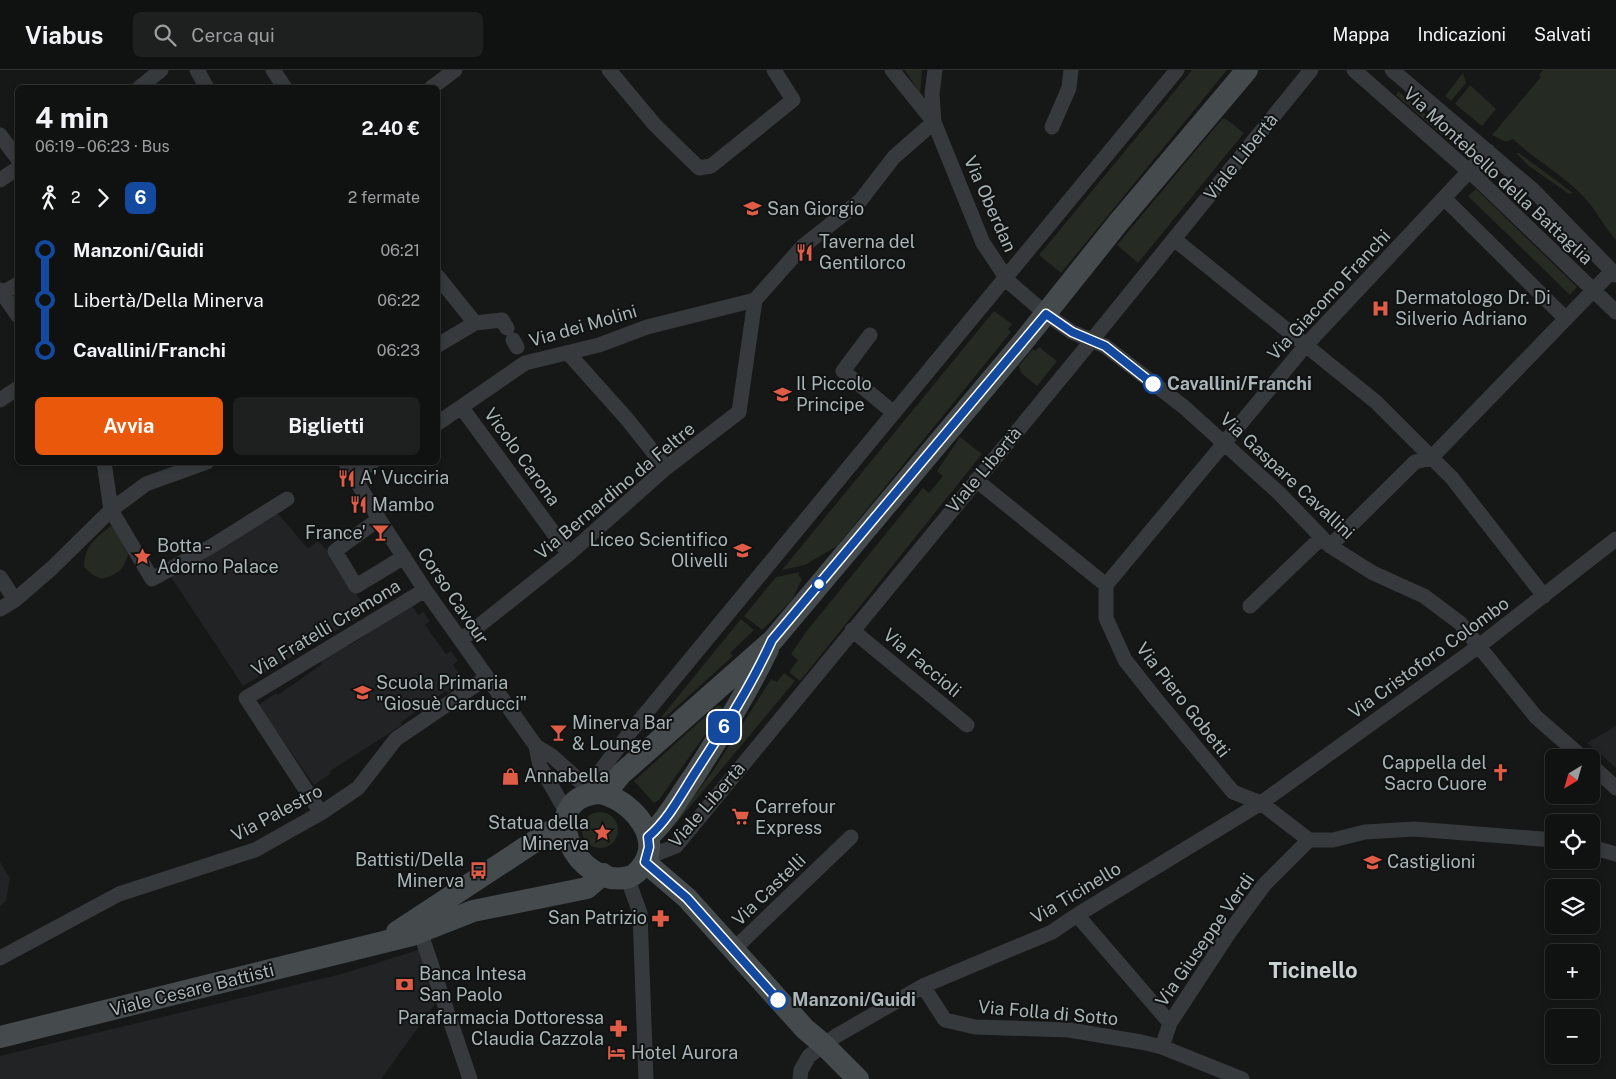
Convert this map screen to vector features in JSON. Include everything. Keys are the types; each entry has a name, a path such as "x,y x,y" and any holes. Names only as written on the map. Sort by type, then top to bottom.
{"main road":[{"name":"Viale Libertà","path":"598,794 772,640 1046,314 1247,70"},
{"name":"Viale Libertà","path":"647,852 664,821 756,675 772,640"},
{"path":"647,852 635,874 628,877 616,878 593,870 576,856 566,836 566,819 579,799 598,794 622,801 635,813 647,852 805,1030 823,1044 858,1079"},
{"name":"Viale Cesare Battisti","path":"421,925 566,819"},
{"name":"Viale Cesare Battisti","path":"0,1037 304,963 383,941 421,925 473,911 587,888 603,874"}],"street":[{"path":"143,85 161,70"},
{"path":"197,70 205,85"},
{"path":"273,70 283,85"},
{"path":"435,85 456,70"},
{"path":"610,70 655,126 699,168 711,166 793,100 774,70"},
{"path":"892,70 934,122"},
{"path":"934,122 932,94 935,70"},
{"path":"1052,127 1070,88 1071,70"},
{"path":"598,794 605,763 1177,70"},
{"name":"Viale Libertà","path":"647,852 668,850 676,846 1092,340 1311,70"},
{"name":"Via Montebello della Battaglia","path":"1354,70 1470,172 1616,312"},
{"name":"Via Montebello della Battaglia","path":"1392,70 1488,151 1555,211 1614,273"},
{"path":"755,300 802,247 860,201 894,157 934,122"},
{"name":"Via Oberdan","path":"934,122 983,243 1005,278 1046,314"},
{"path":"0,135 15,155"},
{"name":"Via Giacomo Franchi","path":"1106,585 1306,344 1445,199 1488,151"},
{"path":"0,180 15,170"},
{"path":"1445,199 1566,319"},
{"path":"1174,239 1376,402 1452,478 1544,596"},
{"path":"1250,606 1326,542 1415,462 1431,458 1594,290 1614,273"},
{"path":"440,279 475,323"},
{"path":"15,285 1,291 15,312"},
{"name":"Via dei Molini","path":"440,422 525,362 600,345 666,322 755,300"},
{"name":"Via Bernardino da Feltre","path":"461,640 570,554 666,468 739,412 755,300"},
{"name":"Via Gaspare Cavallini","path":"1046,314 1072,332 1105,346 1184,407 1280,494 1326,542 1373,573 1424,596 1460,623 1479,646"},
{"path":"440,345 475,323 502,320 512,338"},
{"path":"870,335 843,371 894,413"},
{"path":"568,353 628,419 666,468"},
{"path":"0,400 15,390"},
{"name":"Vicolo Carona","path":"462,408 570,554"},
{"path":"104,465 112,510 152,578 212,546 287,499"},
{"path":"0,609 15,600 52,568 112,510 146,484 199,465"},
{"name":"Corso Cavour","path":"350,468 378,519 425,590 536,746 552,756 598,794"},
{"path":"976,480 1106,585"},
{"path":"378,519 335,551 356,586 404,557"},
{"name":"Via Cristoforo Colombo","path":"1261,803 1479,646 1616,539"},
{"path":"0,577 15,600"},
{"name":"Via Piero Gobetti","path":"1106,585 1106,618 1125,660 1233,792 1261,803"},
{"name":"Via Fratelli Cremona","path":"321,814 246,698 425,590"},
{"name":"Via Faccioli","path":"852,630 967,725"},
{"path":"1479,646 1536,717 1573,749"},
{"name":"Via Palestro","path":"0,958 118,894 255,850 321,814 358,788 396,739 486,678"},
{"name":"Corso Cavour","path":"536,746 540,766 566,819"},
{"path":"1600,773 1616,788"},
{"path":"1261,803 1309,840 1333,840 1365,832 1414,829 1545,839"},
{"name":"Via Ticinello","path":"800,1079 801,1070 809,1056 823,1044 923,986 1006,949 1052,932 1261,803"},
{"name":"Via Castelli","path":"734,950 851,837"},
{"name":"Via Giuseppe Verdi","path":"1162,1047 1170,1023 1231,930 1264,885 1309,840"},
{"path":"1600,850 1616,854"},
{"path":"628,877 640,914 646,1079"},
{"path":"1077,915 1170,1023"},
{"path":"421,925 424,943 470,1079"},
{"name":"Via Folla di Sotto","path":"923,986 945,1020 975,1026 1070,1030 1162,1047 1242,1079"}],"shaded area":[{"path":"905,70 922,70 920,94"},
{"path":"1192,70 1227,70 1061,273 1039,255"},
{"path":"1543,70 1616,70 1616,240 1585,198 1556,172 1513,139 1506,142 1492,135 1541,77 1539,75"},
{"path":"1463,73 1466,83 1451,101 1445,96"},
{"path":"1470,85 1496,109 1482,126 1455,104"},
{"path":"1398,91 1470,152 1468,155 1464,154 1396,95"},
{"path":"1222,119 1226,119 1244,133 1138,263 1117,245"},
{"path":"1516,153 1519,153 1573,193 1569,194 1529,166"},
{"path":"1476,189 1577,287 1570,295 1468,196"},
{"path":"994,311 1012,324 1008,329 1011,332 837,546 805,565 782,570"},
{"path":"1039,347 1057,361 1037,386 1021,373 1019,366 1033,349 1035,351"},
{"path":"960,437 982,454 800,681 789,672 798,660 791,654 806,632 923,488 929,493 943,476 937,471"},
{"path":"276,511 308,549 318,541 329,552 366,609 361,616 243,686 169,574"},
{"path":"112,525 128,554 125,564 120,571 102,579 93,575 84,567 86,553 92,543"},
{"path":"800,572 798,575 802,579 792,600 762,630 744,616 776,577"},
{"name":"Scuola Primaria \"Giosuè Carducci\"","path":"410,602 418,615 423,612 430,621 425,625 446,654 451,651 458,661 453,665 465,682 448,693 446,691 401,722 402,725 330,771 330,774 314,785 258,705 276,693 278,695 322,664 321,662 347,645 349,646 395,615"},
{"path":"741,619 754,630 730,653 733,656 649,732"},
{"path":"784,673 795,681 674,826 672,824 713,771 771,679 777,682"},
{"path":"718,705 723,708 721,712 659,800 654,803 634,781"},
{"path":"1616,726 1616,768 1600,754 1600,749 1594,749 1587,743"},
{"path":"600,812 612,818 618,830 612,842 600,848 588,842 582,830 588,818"},
{"path":"0,862 10,878 6,901 0,906"},
{"path":"421,949 438,1000 381,1079 0,1079 0,1056 345,973"}],"bus line":[{"name":"6","path":"778,1000 687,898 645,862 648,856 648,837 664,821 710,750 756,675 772,640 1046,314 1072,332 1105,346 1153,384"}],"place":[{"name":"San Giorgio","path":"753,209"},
{"name":"Taverna del Gentilorco","path":"805,252"},
{"name":"Dermatologo Dr. Di Silverio Adriano","path":"1381,308"},
{"name":"Cavallini/Franchi","path":"1153,384"},
{"name":"Il Piccolo Principe","path":"782,394"},
{"name":"A' Vucciria","path":"346,478"},
{"name":"Mambo","path":"358,505"},
{"name":"France'","path":"380,533"},
{"name":"Liceo Scientifico Olivelli","path":"742,550"},
{"name":"Botta - Adorno Palace","path":"143,556"},
{"name":"Scuola Primaria \"Giosuè Carducci\"","path":"362,693"},
{"name":"Minerva Bar & Lounge","path":"558,733"},
{"name":"Cappella del Sacro Cuore","path":"1501,773"},
{"name":"Annabella","path":"510,776"},
{"name":"Carrefour Express","path":"741,817"},
{"name":"Statua della Minerva","path":"603,833"},
{"name":"Castiglioni","path":"1373,862"},
{"name":"Battisti/Della Minerva","path":"478,870"},
{"name":"San Patrizio","path":"661,918"},
{"name":"Banca Intesa San Paolo","path":"405,984"},
{"name":"Manzoni/Guidi","path":"778,1000"},
{"name":"Parafarmacia Dottoressa Claudia Cazzola","path":"618,1028"},
{"name":"Hotel Aurora","path":"617,1053"}],"district":[{"name":"Ticinello","path":"1313,970"}]}
